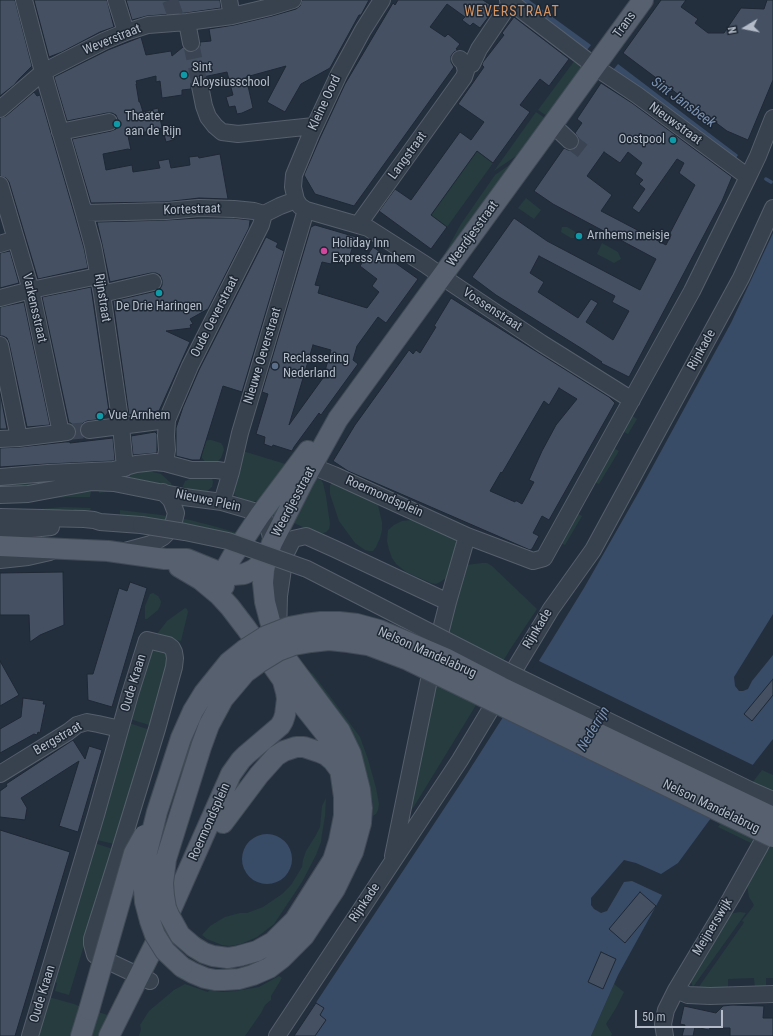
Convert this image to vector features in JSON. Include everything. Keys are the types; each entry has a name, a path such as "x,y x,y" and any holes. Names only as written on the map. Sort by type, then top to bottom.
{"main road":[{"name":"Trans","path":"607,50 643,0"},
{"name":"Weerdjesstraat","path":"270,550 328,426 338,419 607,50"},
{"name":"Weerdjesstraat","path":"260,515 310,466"},
{"path":"230,607 224,589 224,574 232,557 260,515"},
{"path":"0,546 119,552 165,559 187,559 224,574 233,575 244,574 253,570 260,565 270,550"},
{"path":"270,550 264,570 263,583 265,602 270,621 278,642 317,711 340,769"},
{"path":"165,559 201,580 219,595 246,628 282,679 317,711"},
{"name":"Nelson Mandelabrug","path":"317,711 340,730 351,754 359,784 362,808 361,823 353,852 335,888 304,936 282,958 269,968 253,975 215,980 193,973 182,967 164,950 155,935 150,921 144,890 147,852 157,812 181,738 187,723 204,693 229,662 244,650 266,636 289,627 320,622 339,622 357,624 379,630 430,652 773,817"},
{"name":"Nelson Mandelabrug","path":"340,769 344,797 344,816 339,841 333,860 295,920 273,942 257,951 228,958 202,951 180,935 166,908 163,883 166,859 209,725 223,699 245,673 278,651 294,645 311,642 329,640 368,645 408,660 773,837"},
{"name":"Roermondsplein","path":"146,975 183,882 231,774 241,760 280,726 283,721 287,699 282,679"},
{"name":"Roermondsplein","path":"146,975 188,903 243,778 250,768 288,732 317,711"},
{"path":"223,823 259,775 276,756 284,751 296,747 304,747 320,752 334,761 340,769"},
{"path":"81,1036 134,853 157,812"},
{"path":"109,1036 146,975"},
{"path":"124,1036 146,975"}],"street":[{"name":"Rijnstraat","path":"24,0 93,246 102,294 121,426 125,468"},
{"path":"116,0 126,32"},
{"name":"Weverstraat","path":"0,110 43,72 104,41 126,32 148,25 180,20 231,8 270,7 293,0"},
{"name":"Kleine Oord","path":"301,205 293,187 294,175 314,126 339,74 363,30 382,0"},
{"name":"Nieuwstraat","path":"510,1 595,66 748,177"},
{"name":"Langstraat","path":"358,226 461,71 479,49 510,1"},
{"path":"180,20 191,43"},
{"path":"200,86 208,118 222,132 238,134 314,126"},
{"path":"392,864 432,666 467,536 534,561 544,558 692,291 758,156 773,118"},
{"path":"60,132 109,122"},
{"path":"553,125 570,141"},
{"name":"Varkensstraat","path":"0,185 31,290 64,433 19,438"},
{"path":"264,214 280,206 301,205"},
{"name":"Vossenstraat","path":"301,205 358,226 368,228 542,343 632,400"},
{"name":"Nieuwe Oeverstraat","path":"222,502 301,205"},
{"name":"Kortestraat","path":"84,213 166,211 199,208 234,209 254,211 264,214"},
{"name":"Rijnkade","path":"278,1036 460,760 551,609 593,550 741,278 773,208"},
{"name":"Oude Oeverstraat","path":"165,463 167,450 167,420 190,366 261,224 264,214"},
{"path":"0,244 16,239"},
{"path":"0,298 98,276"},
{"path":"102,294 153,282"},
{"path":"0,345 19,438 0,439"},
{"path":"90,430 167,420"},
{"name":"Nieuwe Plein","path":"0,477 114,470 136,464 155,462 191,470 217,470 231,472"},
{"name":"Roermondsplein","path":"310,466 467,536"},
{"name":"Nieuwe Plein","path":"0,495 28,494 92,482 114,483 184,497 222,502 260,515"},
{"path":"119,552 148,545 163,537 169,531 176,513 171,500 164,492"},
{"path":"260,515 269,528 270,550"},
{"path":"0,517 84,519 100,522"},
{"path":"0,532 86,525 100,522"},
{"name":"Nelson Mandelabrug","path":"100,522 142,525 228,541 307,569 510,672 773,800"},
{"path":"278,642 280,589 285,555 293,539 306,536 448,602"},
{"path":"0,560 28,557 58,549"},
{"name":"Oude Kraan","path":"30,1036 147,640 168,645 172,648 175,658 174,666 157,729 92,939 95,955 146,975"},
{"name":"Bergstraat","path":"0,774 77,725 87,722 120,729"},
{"name":"Meijnerswijk","path":"666,1036 663,1024 666,1010 676,990 731,898 773,821"},
{"path":"676,990 688,995 710,996 773,994"}],"green space":[{"path":"575,60 583,66 547,116 538,110"},
{"path":"536,112 545,118 519,154 494,171"},
{"path":"477,151 493,163 447,227 431,215"},
{"path":"518,159 450,257 445,253 461,224 495,175"},
{"path":"526,198 541,210 534,219 518,208"},
{"path":"562,227 567,227 574,231 576,233 574,238 571,238 561,232"},
{"path":"602,243 618,252 621,259 614,263 597,254"},
{"path":"631,415 637,419 628,434 622,431"},
{"path":"209,440 221,443 223,446 224,450 221,458 216,463 206,463 202,458 205,441"},
{"path":"612,447 619,451 599,484 592,481"},
{"path":"243,452 292,466 261,500 250,502 242,500 235,495 233,491"},
{"path":"143,472 161,474 171,483 172,487 130,481 129,475"},
{"path":"80,476 24,488 0,488 0,482"},
{"path":"313,477 321,480 323,483 330,524 329,529 321,534 313,532 290,521"},
{"path":"192,478 212,478 212,487 205,493 184,489 183,486 185,481"},
{"path":"333,483 377,501 382,522 382,530 380,538 373,551 365,550 355,543 339,521 330,494 330,485"},
{"path":"113,488 112,491 99,493 99,491 91,491 90,497 68,497 15,502 80,489"},
{"path":"65,507 91,508 86,512 75,511 73,509 62,509 58,512 12,511"},
{"path":"120,510 190,520 244,535 244,538 207,528 171,521 120,516"},
{"path":"575,512 582,516 565,545 558,542"},
{"path":"421,520 457,539 448,577 436,584 406,572 396,564 389,550 387,541 388,530 402,521"},
{"path":"487,563 492,566 537,609 511,648 413,808 410,810 434,686 466,565"},
{"path":"153,593 160,599 160,606 158,610 145,619 145,606 150,594"},
{"path":"185,608 188,612 181,641 158,637 157,634 167,621"},
{"path":"159,647 170,655 152,726 127,718 148,649"},
{"path":"298,662 313,674 360,737 368,759 379,804 376,814 373,816 373,801 369,800 368,778 362,758 354,740"},
{"path":"126,722 150,730 115,844 92,839"},
{"path":"762,770 773,775 773,801 751,843 718,827"},
{"path":"326,798 321,842 316,855 302,882 274,924 257,937 241,944 229,946 207,939 202,935 210,926 225,917 240,913 247,913 263,907 282,894 291,885 302,867 306,851 320,827 322,806"},
{"path":"91,842 113,849 69,995 55,991 57,983 50,980"},
{"path":"768,844 773,847 773,978 766,978 766,988 755,989 754,978 728,979 728,990 718,990 718,987 698,988 743,924 744,922 742,921 754,905 749,897 747,886"},
{"path":"740,912 746,913 693,987 690,980 727,916"},
{"path":"279,976 282,978 271,996 271,1000 265,1005 245,1036 139,1036 141,1029 140,1025 149,1011 174,990 185,984 208,992 209,990 223,992 236,991 259,987"},
{"path":"614,984 624,992 606,1024 612,1034 611,1036 591,1036"},
{"path":"45,996 81,1007 76,1036 38,1036"},
{"path":"95,1011 114,1017 105,1036 85,1036"}],"water":[{"path":"519,0 529,0 591,45 586,51"},
{"path":"618,64 738,155 736,158 613,70"},
{"name":"Nederrijn","path":"773,233 773,614 734,677 735,686 739,691 748,689 752,681 773,655 773,739 678,863 661,874 636,863 624,860 591,898 591,905 594,909 601,913 607,911 624,882 632,881 662,895 618,975 591,1036 294,1036 463,780 584,588 641,488 731,323"},
{"path":"267,834 276,836 287,845 292,859 290,868 281,879 267,884 258,882 247,873 242,859 244,850 253,839"}],"pier":[{"path":"537,660 755,766 712,819 502,716"}],"building":[{"path":"0,0 15,0 32,66 14,85 0,96"},
{"path":"34,0 107,0 114,27 100,32 62,52 49,57"},
{"path":"126,0 220,0 221,8 186,13 147,16 132,20"},
{"path":"302,0 369,0 361,15 359,15 330,68 301,84 285,112 267,102 286,66 246,77 253,108 237,114 235,106 229,107 226,97 233,95 227,72 198,77 191,83 191,89 182,90 182,95 162,98 160,81 156,82 156,76 136,81 136,84 139,102 143,112 158,108 162,128 128,136 131,150 128,149 103,154 106,170 132,165 133,172 160,168 158,161 169,159 171,168 190,165 189,157 198,156 199,158 220,154 228,199 199,198 165,202 91,203 72,139 116,129 118,120 116,115 107,113 67,121 54,77 108,50 141,37 146,55 171,51 172,56 183,47 188,52 193,52 200,46 200,42 211,41 209,29 234,25 296,9 300,6"},
{"path":"398,0 483,0 495,8 480,28 473,23 470,26 462,20 465,17 447,4 430,27 445,37 448,34 460,44 456,49 458,50 451,56 451,62 454,67 354,206 315,194 304,175 345,84 393,3 395,5"},
{"path":"661,0 686,0 681,7 698,19 695,23 708,33 724,33 741,8 764,9 767,0 773,0 773,80 748,140 727,131 623,53"},
{"path":"514,17 569,59 549,86 540,79 520,105 530,112 493,163 477,151 431,215 447,227 431,249 379,211 395,189 411,200 460,132 471,140 484,122 458,104 484,67 482,65 483,62 504,35 502,33"},
{"path":"601,83 632,103 732,177 722,201 629,377 601,363 602,362 584,350 496,295 472,277 514,218 547,241 640,290 656,259 553,204 534,191 564,148 572,150 577,147 579,139 575,133 582,123 577,119","holes":["604,152 620,163 628,152 642,163 635,174 643,180 639,184 645,189 632,208 639,213 677,159 684,163 679,173 695,185 670,233 671,235 666,245 601,211 612,195 587,176","539,256 615,296 612,302 629,311 613,340 586,322 598,303 591,299 578,318 538,292 544,282 530,273"]},
{"path":"34,92 37,96 40,95 84,248 88,268 38,279 9,182 6,178 0,176 0,118 6,116"},
{"path":"174,128 176,139 166,142 163,130"},
{"path":"233,218 250,221 249,228 208,309 190,319 193,324 190,325 191,328 166,331 190,342 159,411 129,415 113,301 156,291 160,289 162,280 160,275 151,273 110,282 97,222"},
{"path":"315,225 356,237 348,261 333,256 331,264 322,262 315,285 320,286 318,293 367,308 379,292 372,286 377,279 360,266 373,247 418,279 386,323 378,317 357,346 353,360 358,364 321,415 319,413 292,451 273,445 272,447 264,444 265,437 256,434 268,394 262,392 311,227","holes":["313,345 331,350 323,378 289,425"]},
{"path":"266,237 278,243 276,247 284,251 242,392 223,386 200,460 192,460 176,456 176,428 183,407 199,370"},
{"path":"10,251 19,283 0,288 0,253"},
{"path":"91,287 109,411 103,419 87,421 80,427 75,428 71,423 69,423 42,297"},
{"path":"451,298 609,397 615,403 549,520 542,516 533,533 539,536 530,550 348,471 333,461 355,425 409,350 413,354 416,350 420,353 436,327 434,326","holes":["559,388 577,399 556,425 542,451 529,480 534,482 522,504 490,491 544,401 549,405"]},
{"path":"24,302 50,425 27,427 9,343 7,338 0,336 0,307"},
{"path":"0,392 7,429 0,429"},
{"path":"155,432 157,434 157,453 133,455 131,436"},
{"path":"113,438 115,460 113,461 0,467 0,448"},
{"path":"63,572 64,625 40,635 30,642 29,615 0,615 0,573"},
{"path":"130,582 147,588 112,707 88,700 87,674 93,674 119,588 127,591"},
{"path":"0,661 19,695 0,706"},
{"path":"773,679 773,695 752,721 744,714"},
{"path":"23,698 44,701 43,704 46,704 40,733 38,732 37,735 34,734 0,753 0,729 21,717"},
{"path":"73,740 85,759 89,746 102,750 78,832 59,826 79,761 21,798 27,808 25,820 0,817 0,791 7,786 6,784"},
{"path":"0,830 70,852 15,1036 0,1036"},
{"path":"640,892 656,906 625,943 609,929"},
{"path":"601,952 616,959 603,989 588,982"},
{"path":"316,1003 324,1008 320,1015 326,1020 315,1036 294,1036"},
{"path":"684,1006 716,1013 723,1006 764,1006 763,1018 773,1018 773,1036 730,1036 730,1028 710,1028 709,1030 695,1027 693,1036 682,1036 685,1025 680,1024"}],"waterway":[{"name":"Sint Jansbeek","path":"766,179 771,182"}],"tunnel":[{"path":"170,0 176,17"},
{"path":"191,43 200,86"},
{"path":"570,141 583,151"},
{"path":"67,432 89,430"}],"place":[{"name":"Sint Aloysiusschool","path":"184,75"},
{"name":"Theater aan de Rijn","path":"117,124"},
{"name":"Oostpool","path":"673,140"},
{"name":"Arnhems meisje","path":"579,236"},
{"name":"Holiday Inn Express Arnhem","path":"324,251"},
{"name":"De Drie Haringen","path":"159,293"},
{"name":"Reclassering Nederland","path":"275,366"},
{"name":"Vue Arnhem","path":"100,416"}],"district":[{"name":"WEVERSTRAAT","path":"512,12"}]}
